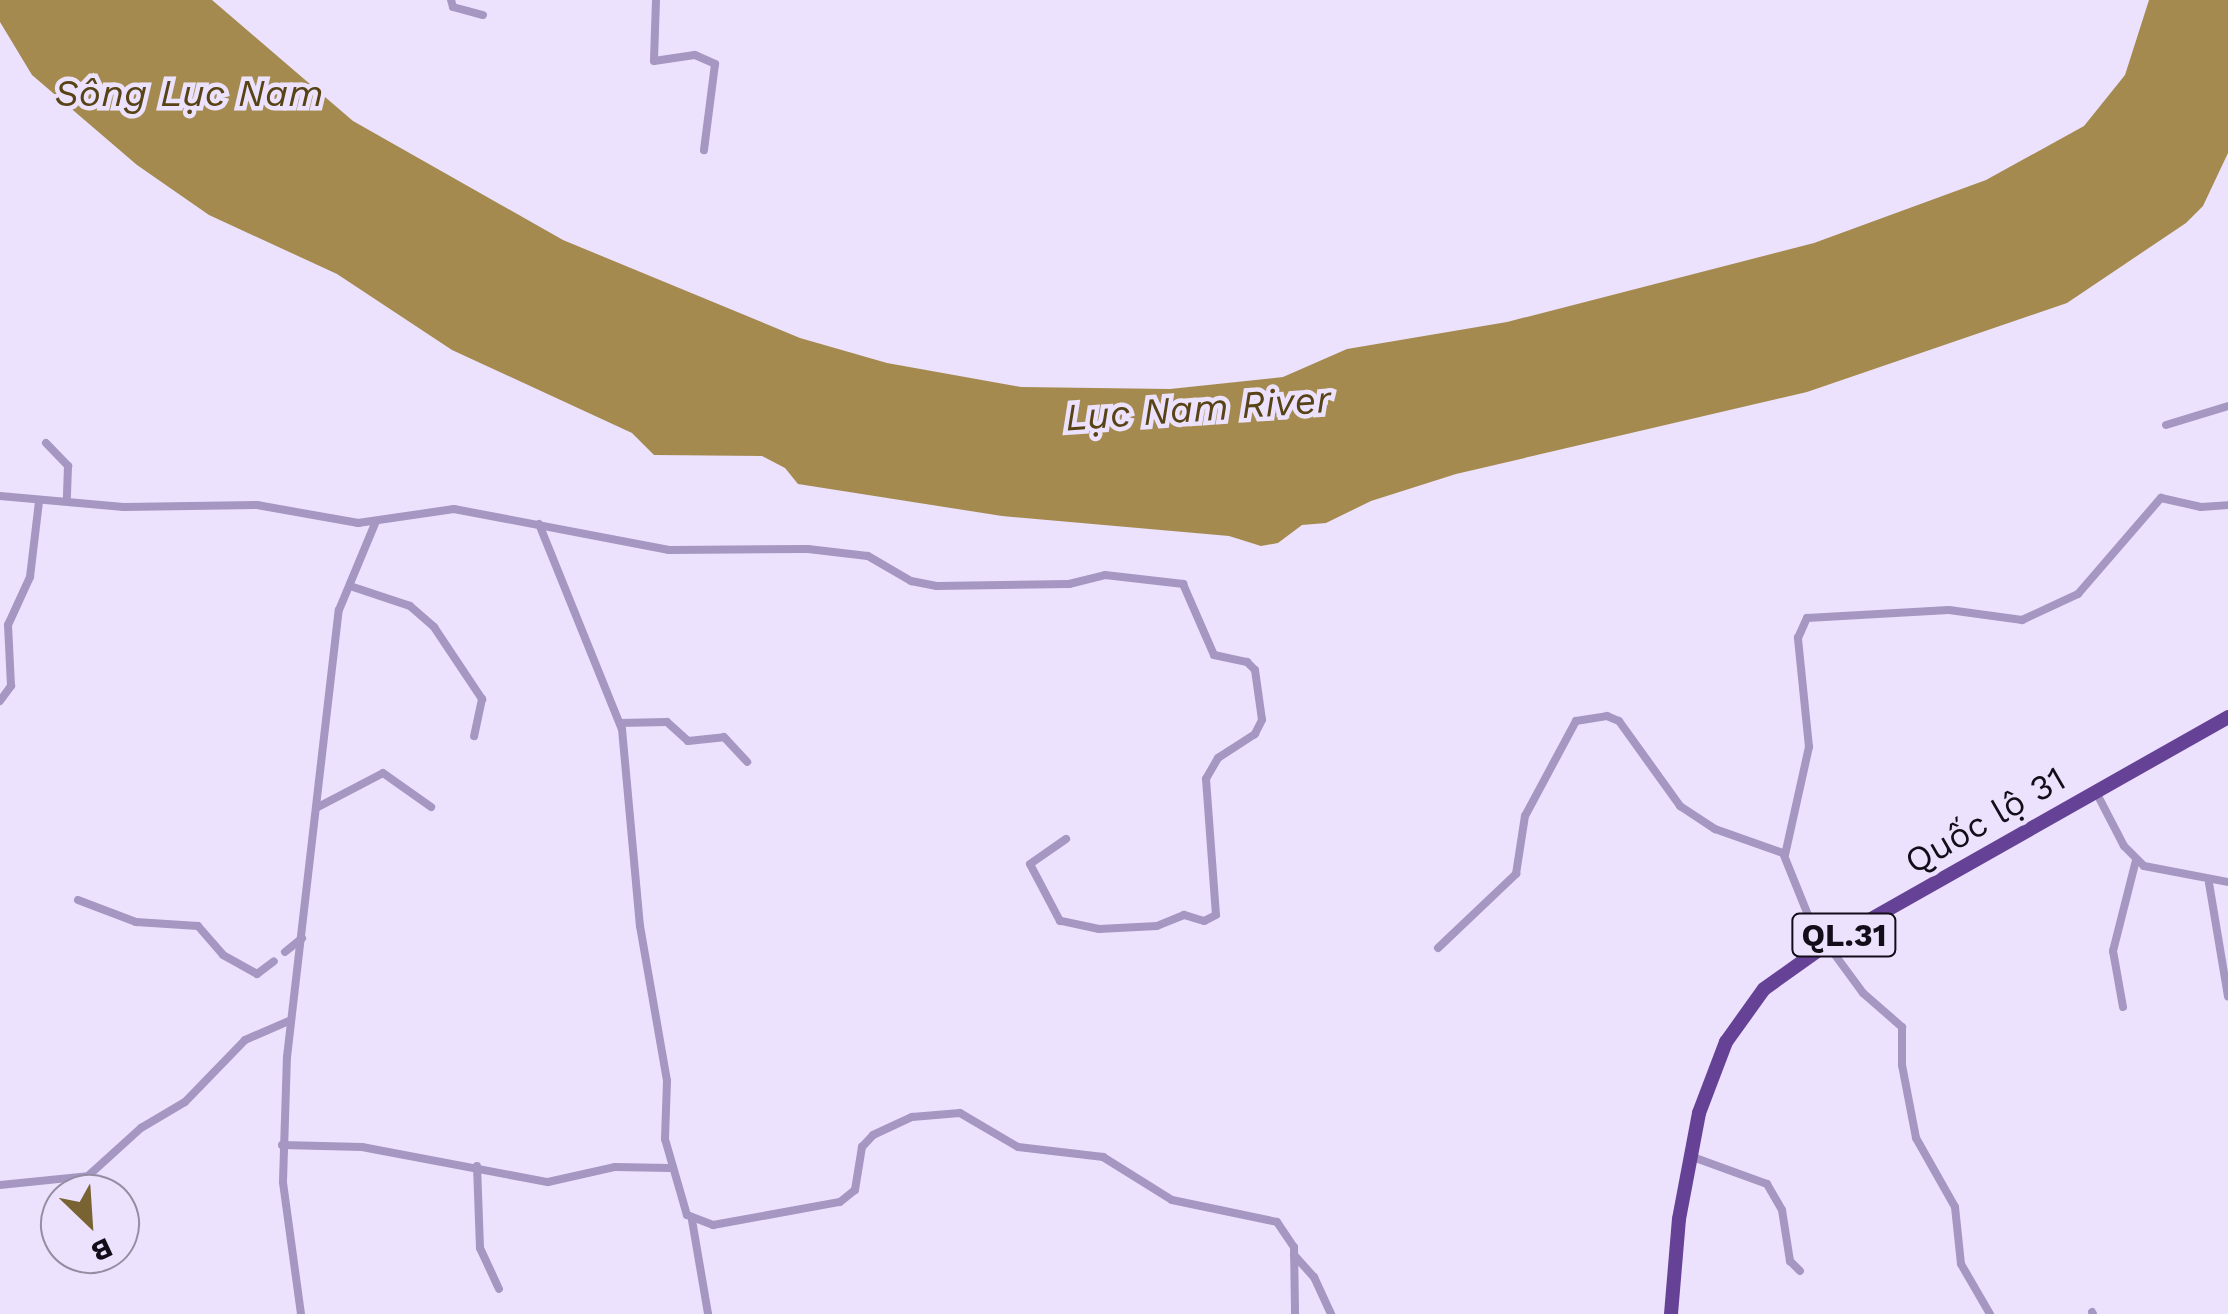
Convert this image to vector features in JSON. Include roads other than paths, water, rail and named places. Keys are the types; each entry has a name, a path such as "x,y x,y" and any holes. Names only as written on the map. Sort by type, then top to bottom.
{"highway":[{"name":"Quốc lộ 31","path":"1671,1314 1690,1156 1708,1085 1744,1011 1824,946 2228,717"}],"street":[{"path":"451,0 454,7 483,15"},
{"path":"656,0 654,61 695,55 715,64 704,150"},
{"path":"2166,425 2228,406"},
{"path":"46,443 68,466 67,498"},
{"path":"0,496 39,502 67,498 124,507 257,505 376,521 446,509 669,550 808,548 868,556 911,581 937,586 1069,584 1104,575 1183,584 1214,655 1247,662 1255,670 1262,720 1254,734 1218,758 1206,779 1216,915 1204,922 1184,915 1158,926 1114,923 1098,929 1060,920 1030,864 1066,839"},
{"path":"1785,856 1809,747 1798,638 1807,618 1950,610 2022,620 2078,594 2162,498 2201,508 2228,505"},
{"path":"0,701 11,686 8,625 30,577 39,502"},
{"path":"301,1314 282,1145 290,1020 337,627 376,521"},
{"path":"539,524 620,724 644,952 667,1080 670,1168 692,1220 708,1314"},
{"path":"350,586 410,606 434,627 482,699 474,736"},
{"path":"1438,948 1516,874 1526,816 1576,721 1607,716 1619,720 1680,806 1715,829 1758,839 1785,856 1824,946 1863,993 1902,1027 1902,1065 1916,1138 1954,1207 1961,1264 1990,1314"},
{"path":"620,724 668,722 688,741 724,737 746,762"},
{"path":"318,807 384,772 431,807"},
{"path":"2095,792 2136,860 2209,883 2228,882"},
{"path":"2123,1007 2112,951 2136,860"},
{"path":"2209,883 2228,996"},
{"path":"78,900 136,922 198,926 223,955 257,974 274,962"},
{"path":"285,952 302,938"},
{"path":"0,1185 88,1176 142,1128 184,1102 244,1040 290,1020"},
{"path":"692,1220 753,1220 840,1202 855,1190 868,1139 912,1117 945,1112 977,1120 1018,1147 1104,1157 1172,1200 1276,1222 1291,1237 1295,1314"},
{"path":"282,1145 343,1144 406,1160 477,1166 555,1182 615,1167 670,1168"},
{"path":"1690,1156 1768,1184 1782,1210 1788,1256 1800,1271"},
{"path":"477,1166 480,1248 499,1290"},
{"path":"1294,1255 1314,1277 1331,1314"}],"water":[{"path":"0,0 212,0 353,121 563,240 800,338 887,363 1021,387 1170,389 1283,377 1347,349 1507,322 1814,243 1986,180 2084,126 2125,75 2149,0 2228,0 2228,153 2203,206 2186,223 2067,303 1807,392 1456,474 1371,501 1326,523 1302,525 1278,543 1261,546 1229,536 1002,516 798,484 785,468 762,456 654,455 632,433 452,350 337,274 209,215 137,165 32,75 0,22"}],"water label":[{"name":"Sông Lục Nam","path":"189,94"},
{"name":"Lục Nam River","path":"1198,409"}]}
